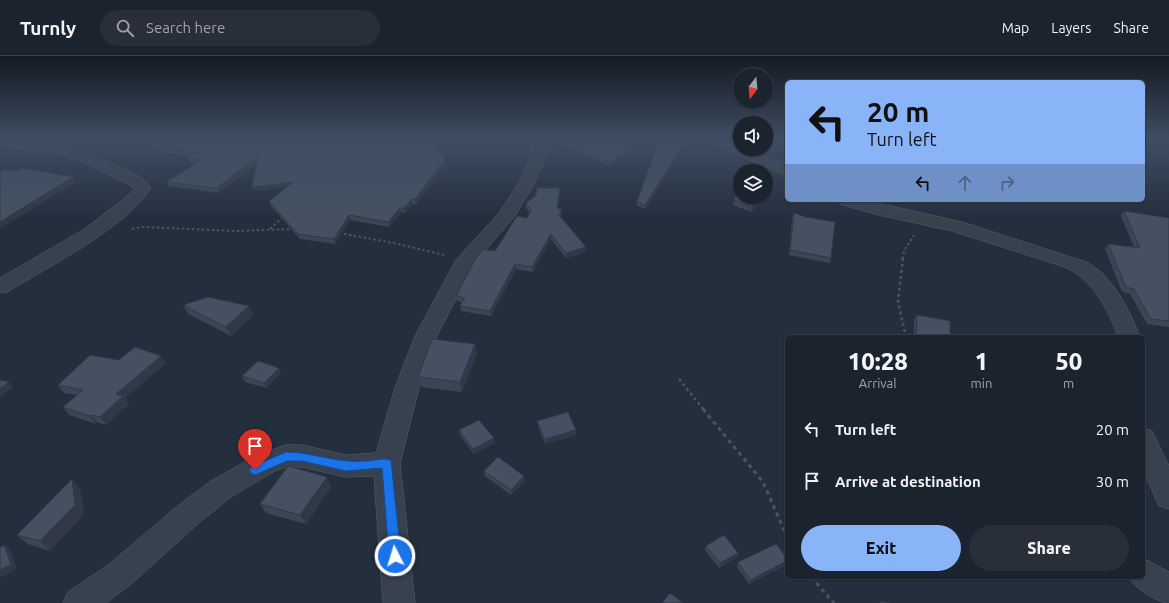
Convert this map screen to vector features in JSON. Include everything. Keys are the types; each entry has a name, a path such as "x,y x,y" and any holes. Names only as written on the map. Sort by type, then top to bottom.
{"street":[{"path":"0,287 90,234 136,198 143,188 136,181 103,166"},
{"path":"399,603 387,463 407,388 426,336 466,260 506,216 526,184 534,166"},
{"path":"774,166 785,170"},
{"path":"854,202 991,237 1072,263 1086,270 1107,296 1124,321 1128,335"},
{"path":"1145,443 1169,497"},
{"path":"79,603 119,575 196,508 221,490 266,463 286,456 302,456 346,466 366,466 387,463"},
{"path":"1145,574 1169,588"}],"path":[{"path":"270,229 286,213"},
{"path":"906,335 898,302 904,251 923,219"},
{"path":"90,234 143,227 235,231 299,228"},
{"path":"335,232 394,243 466,260"},
{"path":"679,379 763,482 785,532"},
{"path":"813,579 834,603"}],"building":[{"path":"193,166 246,166 217,188 166,182"},
{"path":"256,166 441,166 415,199 412,199 404,208 400,208 388,222 349,215 334,239 298,234 269,201 293,182 252,187"},
{"path":"650,166 670,166 645,205 637,201"},
{"path":"22,168 73,177 0,222 0,172 5,169 18,171"},
{"path":"537,188 560,188 557,208 562,209 559,215 586,247 566,253 551,234 532,267 515,264 490,311 460,306 465,298 456,296 476,258 483,249 495,251 517,216 527,218 531,210 526,203 536,195"},
{"path":"744,204 755,204 752,207"},
{"path":"1124,211 1169,218 1169,321 1151,319 1134,289 1126,287 1108,244 1140,248"},
{"path":"794,213 806,217 835,222 831,258 790,250"},
{"path":"208,297 249,306 226,327 183,305"},
{"path":"917,315 950,321 950,335 916,335"},
{"path":"432,339 475,344 460,382 418,377"},
{"path":"135,347 161,356 116,394 123,396 100,417 90,416 63,407 83,390 58,385 90,355 119,360"},
{"path":"258,361 279,368 264,383 242,376"},
{"path":"0,380 9,382 0,389"},
{"path":"568,412 576,430 545,439 537,421"},
{"path":"479,420 494,438 473,449 459,430"},
{"path":"498,457 524,476 511,490 484,471"},
{"path":"288,466 327,477 300,515 260,504"},
{"path":"72,479 75,505 40,541 17,535"},
{"path":"724,535 738,553 720,563 706,546"},
{"path":"776,544 785,555 785,562 750,580 738,562"},
{"path":"4,545 11,564 0,570 0,548"},
{"path":"670,593 683,603 662,603"}],"route":[{"path":"255,470 266,463 286,456 302,456 346,466 366,466 387,463 395,556"}]}
